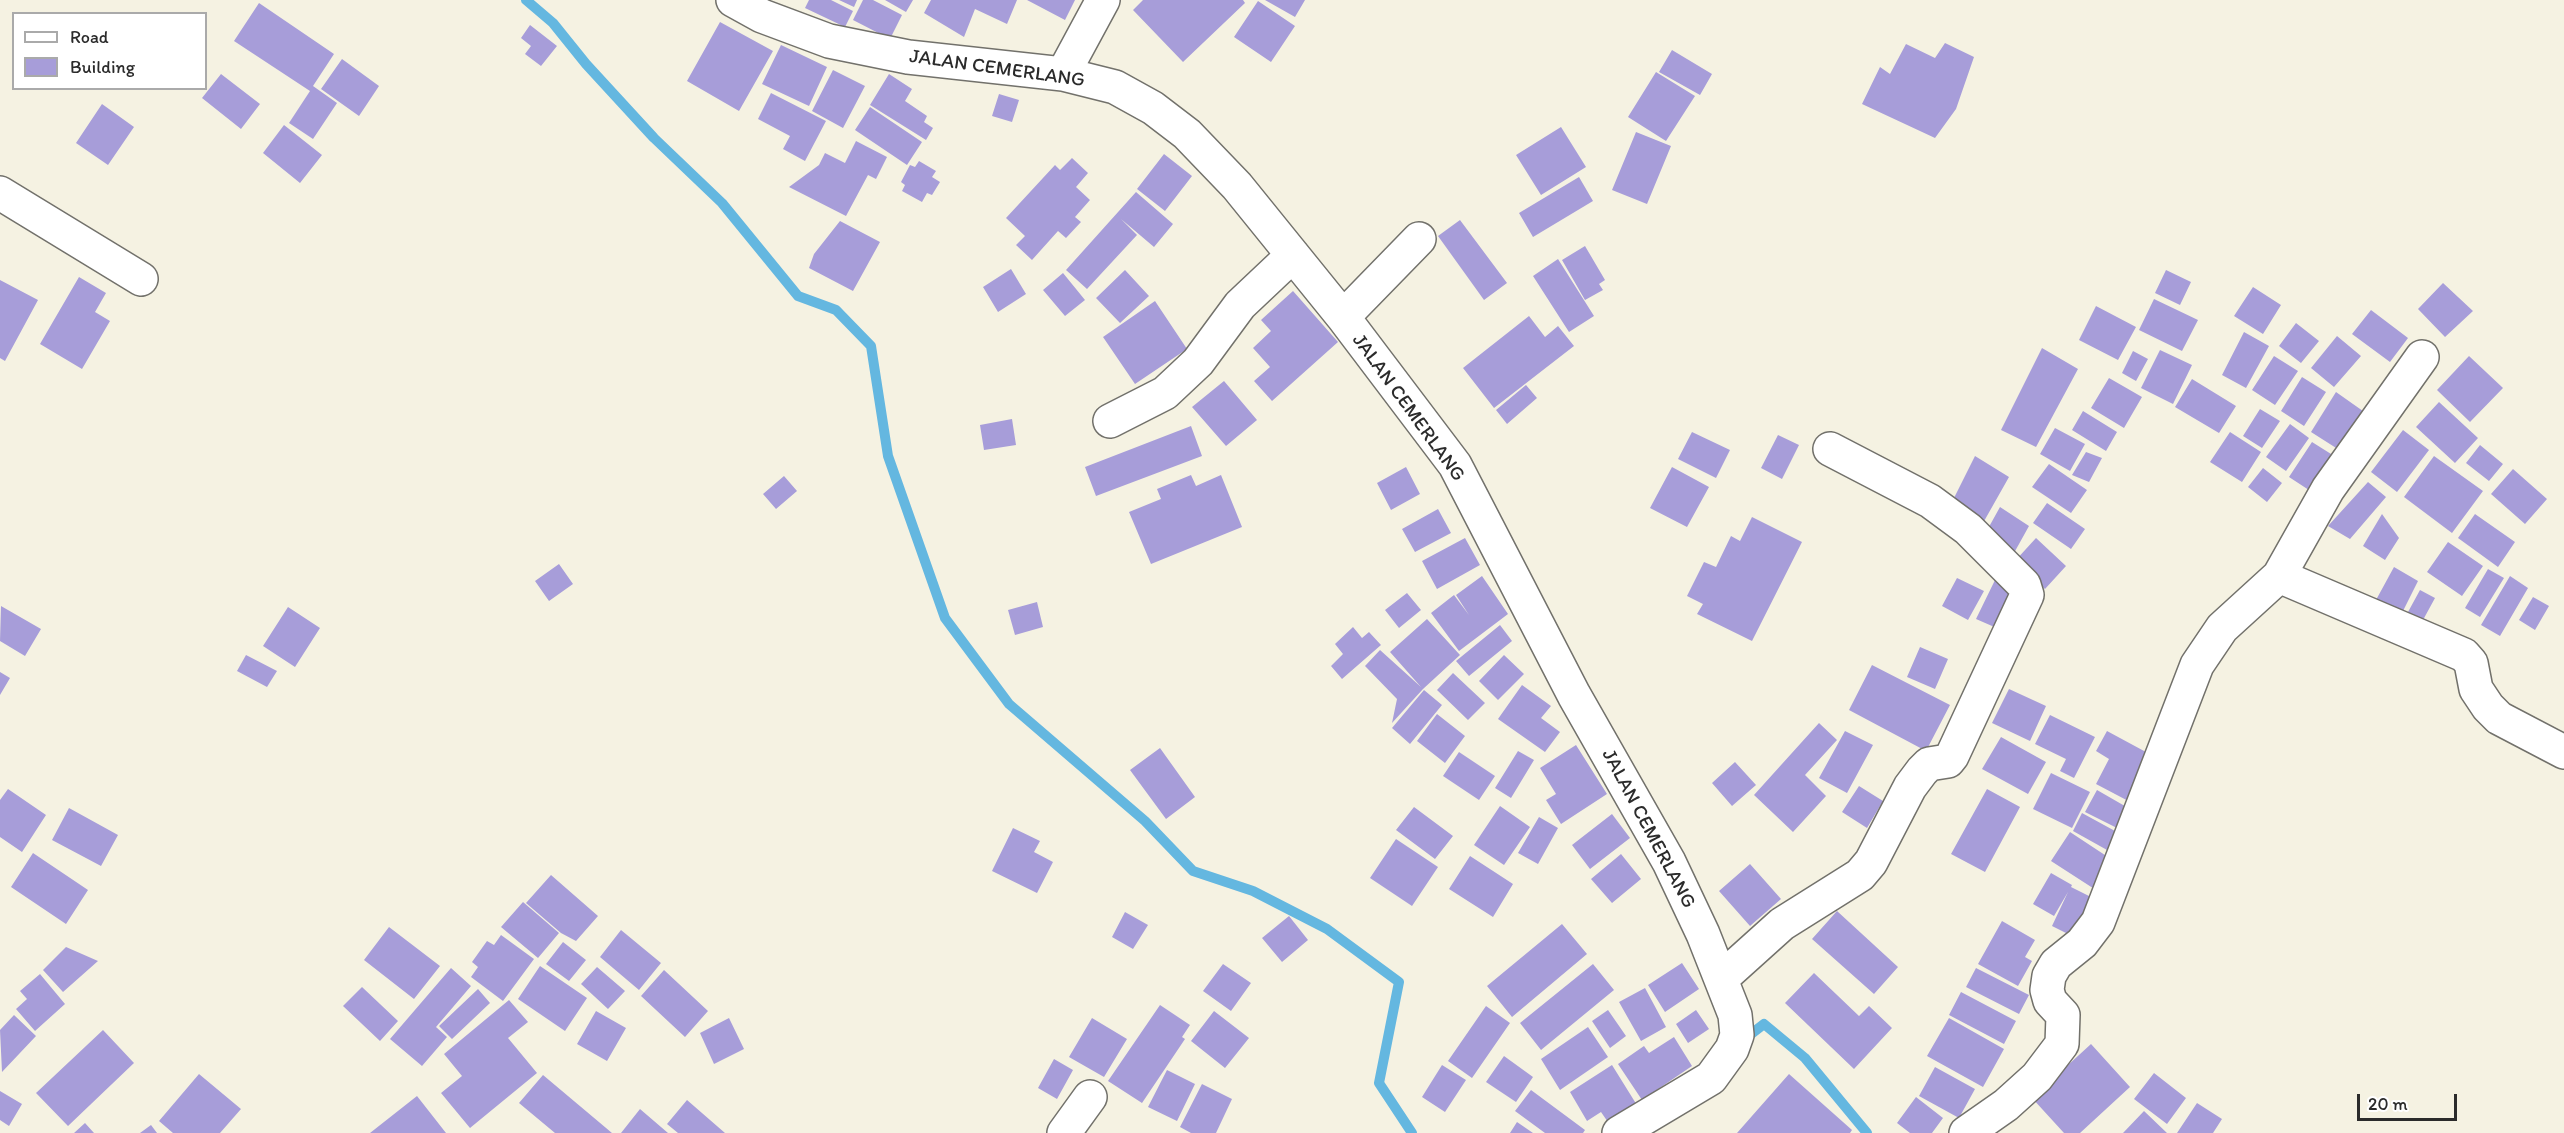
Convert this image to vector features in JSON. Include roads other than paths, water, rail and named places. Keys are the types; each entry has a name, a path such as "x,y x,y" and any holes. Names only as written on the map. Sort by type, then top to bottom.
{"street":[{"name":"JALAN CEMERLANG","path":"734,0 762,16 829,41 908,57 1063,74 1115,87 1153,108 1187,134 1237,186 1343,317 1455,465 1574,695 1669,862 1722,978 1735,1015 1737,1035 1724,1062 1711,1078 1619,1133"},
{"path":"1063,74 1103,0"},
{"path":"0,193 141,279"},
{"path":"1343,317 1419,239"},
{"path":"1110,421 1166,393 1198,362 1240,305 1293,255"},
{"path":"1966,1133 2006,1105 2037,1077 2062,1044 2063,1015 2050,1001 2047,990 2049,976 2056,964 2082,943 2098,922 2197,665 2222,628 2279,576 2328,489 2422,357"},
{"path":"1722,978 1782,924 1860,875 1871,862 1910,787 1922,771 1929,764 1948,761 1952,756 2027,595 2024,585 1992,552 1930,501 1830,449"},
{"path":"2279,576 2464,655 2471,663 2476,689 2499,718 2564,752"},
{"path":"1064,1133 1090,1097"}],"waterway":[{"path":"526,0 553,23 586,64 654,138 722,203 798,296 836,310 871,346 888,456 945,618 1009,704 1145,821 1193,871 1253,891 1327,929 1399,982 1379,1083 1412,1133"},
{"path":"1742,1041 1764,1024 1805,1058 1867,1133"}]}
